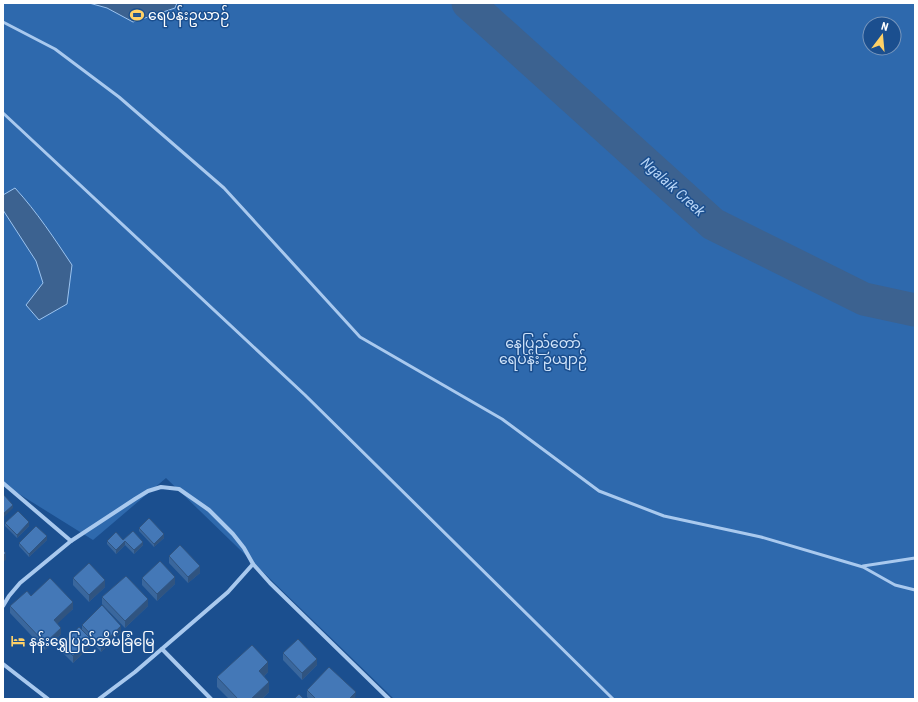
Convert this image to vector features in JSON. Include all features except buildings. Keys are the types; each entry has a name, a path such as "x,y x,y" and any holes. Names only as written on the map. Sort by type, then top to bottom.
{"street":[{"path":"3,483 72,541"},
{"path":"3,606 20,583 72,541 148,491 161,487 179,489 209,510 233,534 244,548 253,564 270,583 389,699"},
{"path":"99,699 135,672 228,592 253,564"},
{"path":"162,649 211,699"},
{"path":"3,664 48,699"}],"lane":[{"path":"3,22 55,49 119,97 224,188 360,337 502,419 599,491 664,516 761,537 862,566 895,585 915,590"},
{"path":"3,113 305,395 613,699"},
{"path":"862,566 915,558"}],"green space":[{"name":"နေပြည်တော် ရေပန်း ဥယျာဉ်","path":"3,3 915,3 915,699 394,699 166,478 93,540 3,484"}],"shaded area":[{"name":"ရေပန်းဥယာဉ်","path":"89,3 177,3 175,8 133,22 107,8"},
{"path":"15,188 38,216 72,265 67,304 39,320 26,305 43,283 36,261 3,210 3,195"}],"waterway":[{"name":"Ngalaik Creek","path":"468,3 713,224 864,299 915,310"}],"place":[{"name":"ရေပန်းဥယာဉ်","path":"137,15"},
{"name":"နန်းရွှေပြည်အိမ်ခြံမြေ","path":"18,641"}]}
